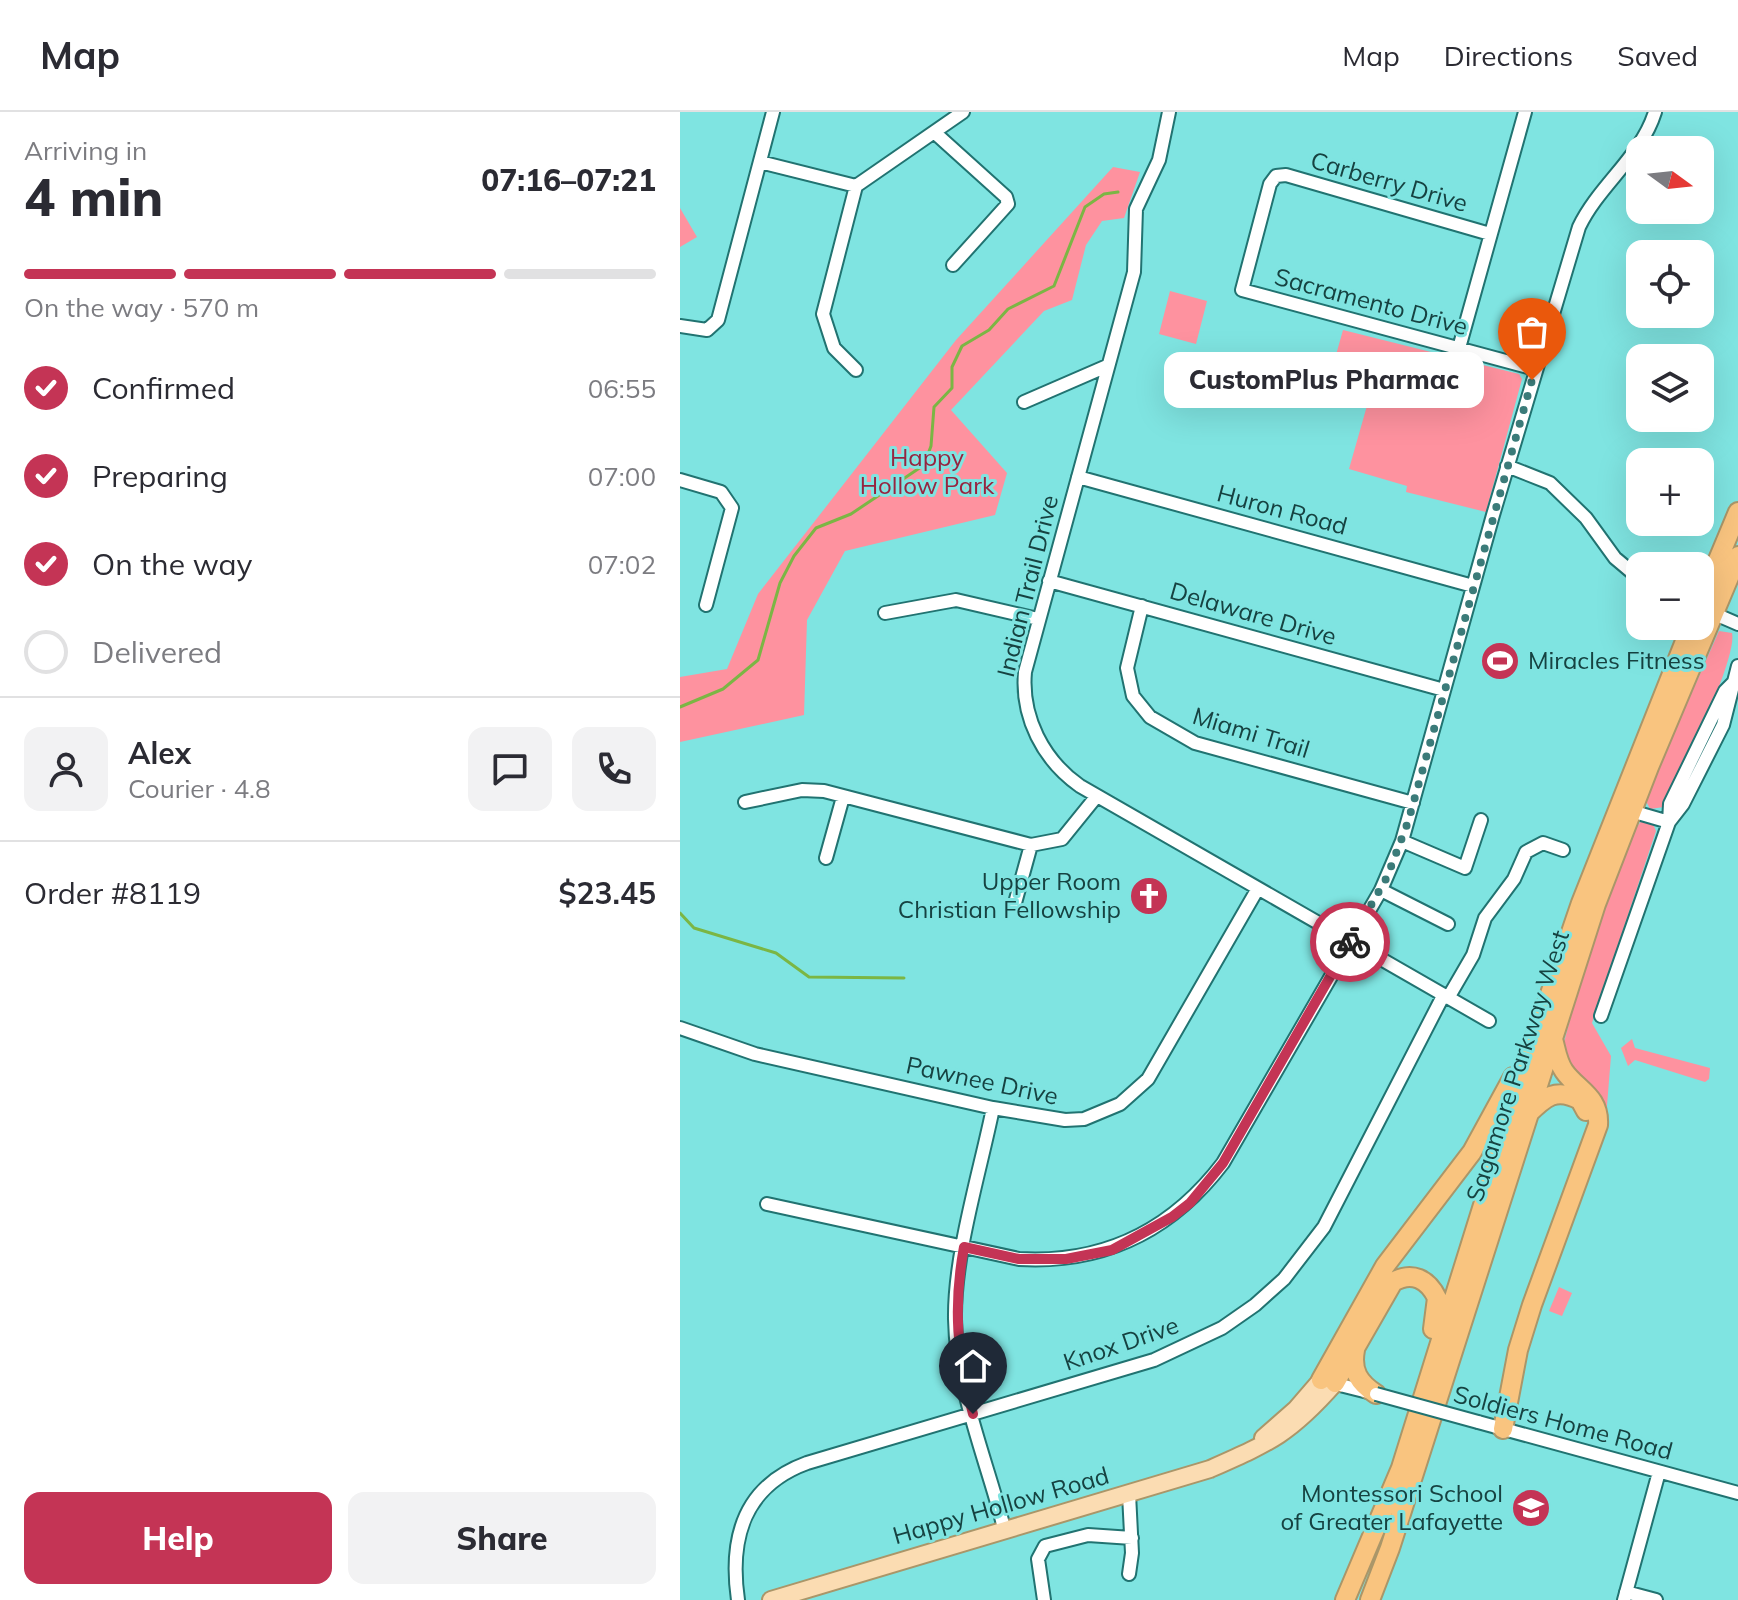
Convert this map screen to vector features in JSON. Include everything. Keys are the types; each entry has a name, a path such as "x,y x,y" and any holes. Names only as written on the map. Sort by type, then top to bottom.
{"highway":[{"name":"Sagamore Parkway West","path":"1714,583 1738,512"},
{"name":"Sagamore Parkway West","path":"1714,595 1738,556"},
{"name":"Sagamore Parkway West","path":"1370,1600 1390,1548 1526,1116 1581,903 1685,640"},
{"name":"Sagamore Parkway West","path":"1345,1600 1401,1468 1545,1034 1694,640"},
{"path":"1328,1382 1392,1254 1472,1152 1545,1034"},
{"path":"1492,1426 1532,1305 1598,1125 1596,1106 1565,1072 1545,1034"},
{"path":"1492,1426 1517,1324 1587,1134 1589,1120 1580,1100 1567,1093 1547,1095 1526,1116"},
{"path":"1328,1382 1357,1343 1393,1282 1410,1276 1427,1281 1433,1289 1438,1308 1424,1359 1417,1418"},
{"path":"1357,1343 1354,1369 1365,1387 1376,1394"}],"main road":[{"name":"Happy Hollow Road","path":"771,1600 1210,1469 1243,1454 1328,1382"}],"street":[{"path":"680,326 707,330 717,324 773,112"},
{"path":"856,370 834,348 823,314 856,186 963,112"},
{"name":"Indian Trail Drive","path":"1169,112 1159,160 1136,209 1134,272 1025,672 1028,717 1061,771 1096,797 1489,1021"},
{"path":"1459,348 1525,112"},
{"path":"767,1204 1019,1259 1066,1259 1112,1250 1172,1217 1190,1203 1223,1163 1381,890 1402,841 1507,466 1579,227 1592,201 1645,136 1655,112"},
{"path":"934,132 1006,197 1008,204 953,265"},
{"path":"760,162 856,186"},
{"name":"Carberry Drive","path":"1242,290 1270,184 1276,176 1286,175 1490,234"},
{"name":"Sacramento Drive","path":"1242,290 1535,369"},
{"path":"1024,402 1107,366"},
{"path":"1507,466 1550,483 1586,518 1615,558 1626,567"},
{"name":"Huron Road","path":"1078,477 1473,586"},
{"path":"680,480 721,492 732,508 706,605"},
{"name":"Delaware Drive","path":"1049,581 1444,690"},
{"path":"885,613 956,600 1038,619"},
{"name":"Miami Trail","path":"1142,606 1127,668 1133,696 1150,717 1195,743 1413,803"},
{"path":"1714,613 1738,624"},
{"path":"1601,1016 1669,822 1675,791 1733,683 1738,666"},
{"path":"745,802 802,790 843,797 1031,845 1062,839 1096,797"},
{"path":"826,858 843,797"},
{"path":"1631,811 1669,822"},
{"path":"1402,841 1465,868 1481,820"},
{"name":"Knox Drive","path":"738,1600 734,1562 740,1528 773,1481 807,1463 1154,1360 1222,1328 1265,1297 1284,1279 1324,1227 1446,997 1473,955 1485,918 1514,879 1526,852 1543,843 1563,850"},
{"path":"1015,903 1031,845"},
{"name":"Pawnee Drive","path":"680,1028 755,1054 993,1108 1065,1120 1084,1119 1102,1114 1136,1093 1148,1079 1257,890"},
{"path":"1381,890 1448,924"},
{"path":"993,1108 957,1284 955,1323 973,1414 1004,1528"},
{"path":"1328,1382 1376,1394"},
{"name":"Soldiers Home Road","path":"1376,1394 1738,1493"},
{"path":"1656,1600 1625,1596 1659,1472"},
{"path":"1129,1494 1132,1538 1129,1574"},
{"path":"1044,1600 1038,1559 1045,1546 1088,1535 1132,1538"}],"green space":[{"name":"Happy Hollow Park","path":"1113,167 1140,172 1124,218 1102,221 1086,245 1072,300 1044,311 951,410 1007,473 995,515 845,551 807,620 804,715 680,742 680,677 727,669 758,594 956,340"},
{"path":"680,208 697,237 680,247"},
{"path":"1170,291 1207,301 1196,344 1159,334"},
{"path":"1343,330 1519,374 1522,379 1486,512 1406,492 1407,486 1349,469 1374,381 1332,369"},
{"path":"1719,631 1732,633 1726,667 1717,691 1664,807 1650,809 1645,799"},
{"path":"1642,821 1653,824 1656,831 1592,1023 1611,1056 1606,1118 1597,1093 1570,1063 1564,1043 1611,888 1623,856"},
{"path":"1632,1039 1635,1048 1710,1068 1709,1079 1705,1082 1635,1060 1628,1066 1621,1048"},
{"path":"1559,1287 1572,1293 1562,1316 1549,1311"}],"waterway":[{"path":"680,707 723,689 758,660 780,583 794,556 816,528 851,514 924,465 931,446 934,407 952,388 952,367 962,346 989,330 1008,309 1054,286 1085,207 1104,194 1118,192"},
{"path":"680,913 694,928 776,953 809,977 904,978"}],"way so far":[{"path":"1350,942 1381,890 1408,822 1532,380"}],"place":[{"name":"CustomPlus Pharmac","path":"1532,380"},
{"name":"Miracles Fitness","path":"1500,661"},
{"name":"Upper Room Christian Fellowship","path":"1149,896"},
{"name":"Montessori School of Greater Lafayette","path":"1531,1508"}],"route":[{"path":"973,1414 955,1323 957,1284 964,1247 1019,1259 1066,1259 1089,1255 1135,1240 1190,1203 1223,1163 1350,942"}]}
